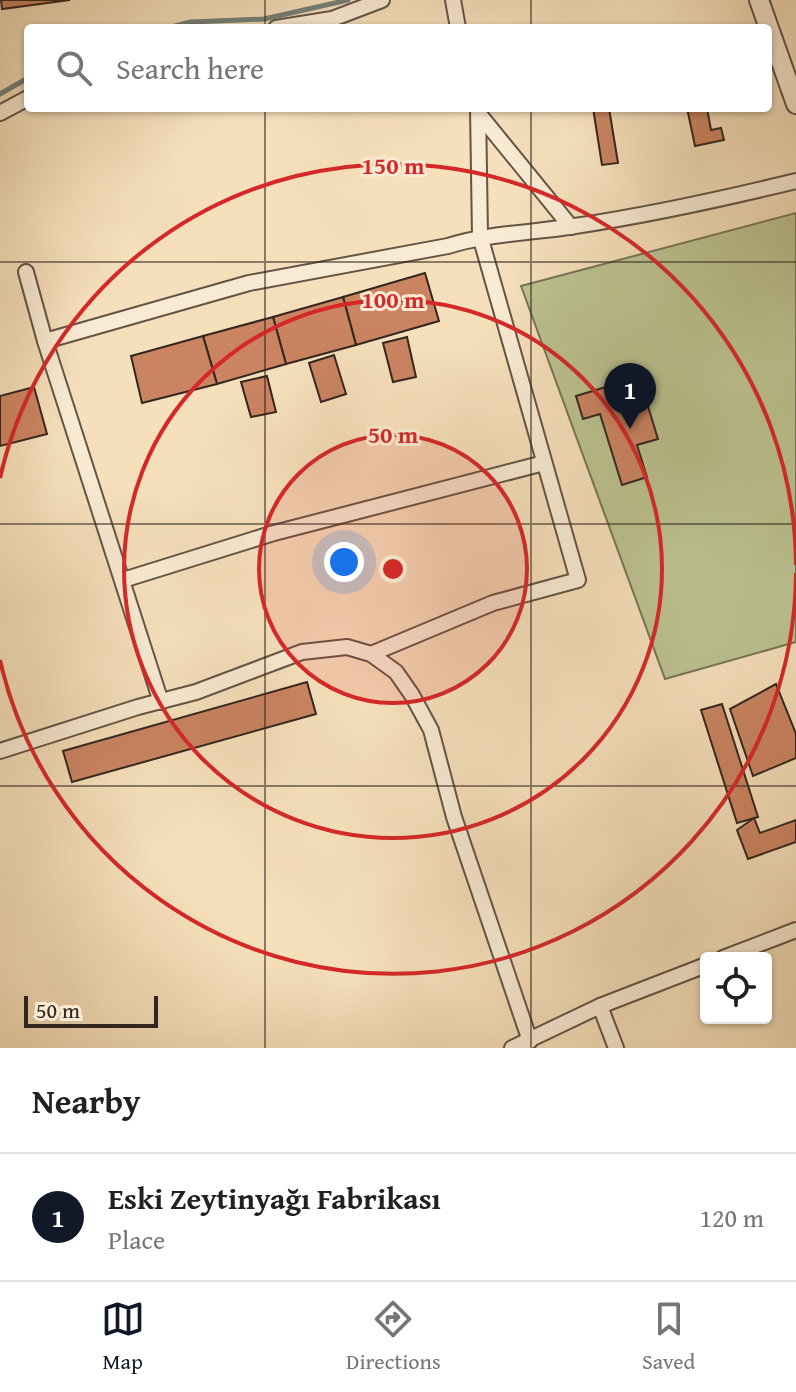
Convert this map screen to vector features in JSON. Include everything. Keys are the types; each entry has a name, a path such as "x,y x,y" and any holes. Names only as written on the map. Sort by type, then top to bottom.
{"street":[{"path":"301,24 332,19 382,0"},
{"path":"453,0 457,24"},
{"path":"759,0 768,24"},
{"path":"772,37 796,104"},
{"path":"0,113 24,100"},
{"path":"371,654 493,603 578,580 480,236 478,112"},
{"path":"479,112 571,227"},
{"path":"45,341 249,283 448,246 480,236 571,227 693,206 796,181"},
{"path":"26,272 45,341 161,702"},
{"path":"123,580 274,533 544,463"},
{"path":"0,751 196,692 302,652 347,647 371,654 396,672 431,730 454,817 530,1041"},
{"path":"739,952 796,930"},
{"path":"512,1048 600,1006 700,967"},
{"path":"600,1006 616,1048"}],"green space":[{"path":"796,213 796,642 665,679 521,286"}],"building":[{"path":"1,0 70,0 2,9"},
{"path":"594,112 610,112 618,163 602,165"},
{"path":"688,112 708,112 711,130 721,128 724,140 695,146"},
{"path":"425,273 439,321 356,345 343,297"},
{"path":"343,297 356,345 286,364 273,317"},
{"path":"273,317 286,364 217,384 203,336"},
{"path":"203,336 217,384 142,403 131,356"},
{"path":"407,337 416,377 393,382 383,343"},
{"path":"334,355 346,394 321,402 309,363"},
{"path":"267,376 276,412 251,417 241,382"},
{"path":"639,377 658,439 637,445 647,477 622,485 600,414 583,419 576,396"},
{"path":"34,387 47,434 0,446 0,396"},
{"path":"307,682 316,714 72,782 63,751"},
{"path":"776,684 796,734 796,758 753,776 730,709"},
{"path":"722,704 758,817 737,823 701,710"},
{"path":"754,818 760,833 796,820 796,842 748,859 737,830"}],"waterway":[{"path":"183,24 264,19 348,0"},
{"path":"0,94 24,80"}],"place":[{"name":"Eski Zeytinyağı Fabrikası","path":"630,429"}]}
